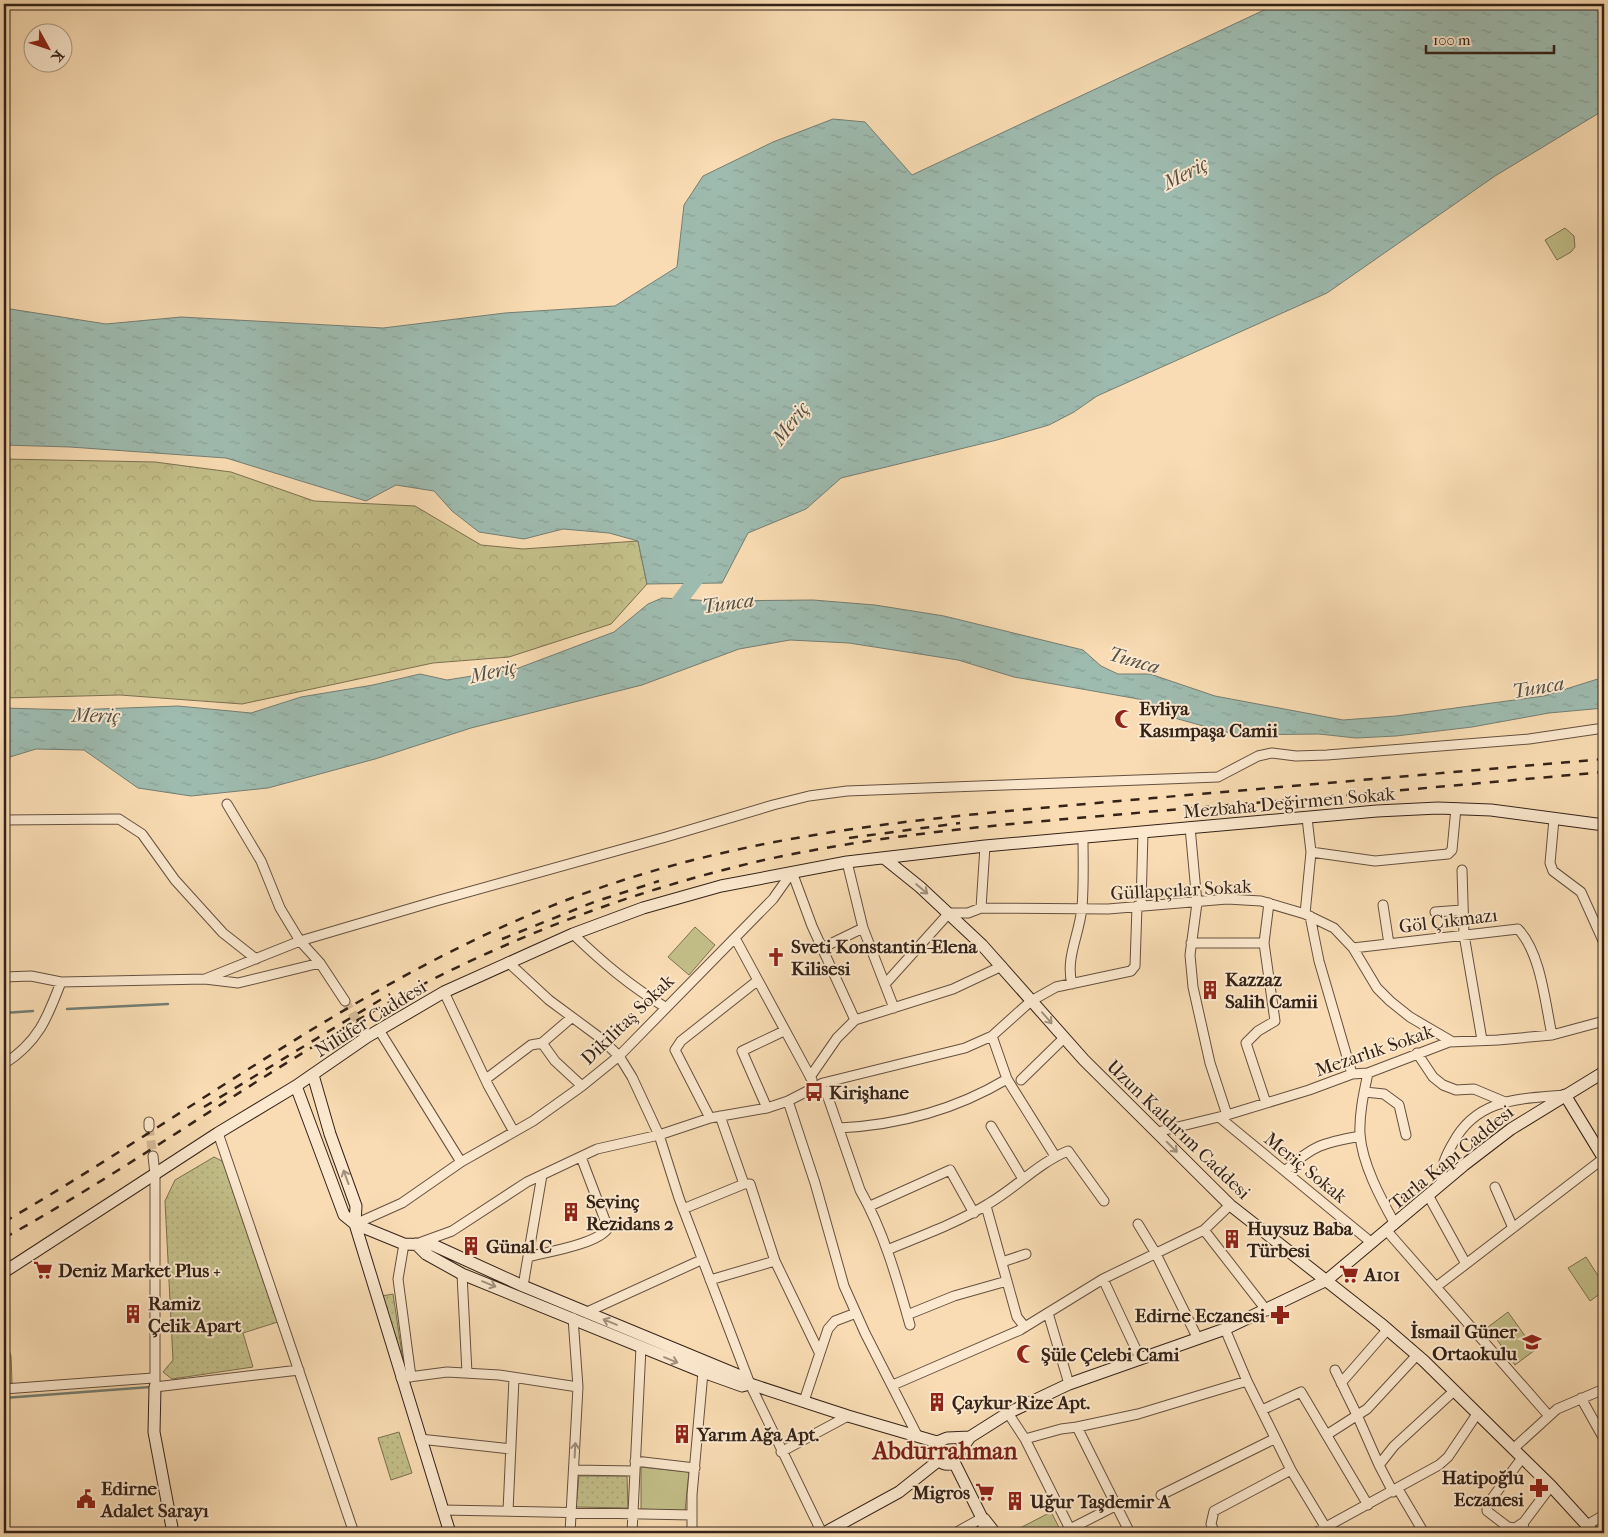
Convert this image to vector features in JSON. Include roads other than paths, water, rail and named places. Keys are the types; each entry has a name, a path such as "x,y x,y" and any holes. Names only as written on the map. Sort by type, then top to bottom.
{"main road":[{"name":"Mezbaha Değirmen Sokak","path":"884,858 984,846 1376,811 1456,808 1491,810 1604,826"},
{"path":"792,872 884,858"},
{"name":"Uzun Kaldırım Caddesi","path":"884,858 949,913 1002,966 1084,1060 1230,1205 1327,1280 1417,1355 1551,1486 1591,1529"},
{"name":"Nilüfer Caddesi","path":"4,1272 218,1133 313,1075 367,1037 444,992 573,934 644,908 721,886 792,872"},
{"name":"Tarla Kapı Caddesi","path":"970,1436 1008,1413 1069,1384 1225,1329 1267,1311 1327,1280 1428,1195 1511,1129 1604,1072"},
{"path":"313,1075 330,1134 356,1206 355,1224 406,1377 420,1439 450,1533"},
{"path":"296,1086 344,1215 355,1224 410,1244 462,1274 641,1347 742,1386 750,1384"},
{"path":"1565,1095 1604,1158"},
{"path":"410,1244 433,1245 523,1286 743,1377 750,1384 848,1416 954,1444 955,1459 982,1518 986,1533"},
{"path":"154,1382 154,1432 173,1533"},
{"path":"970,1436 955,1459 947,1465 938,1460 934,1449 942,1440 970,1436"},
{"path":"823,1533 899,1492 938,1460"},
{"path":"982,1518 995,1533"}],"street":[{"path":"205,980 300,941 809,796 856,791 1218,777 1258,756 1272,753 1296,756 1327,755 1529,739 1604,728"},
{"path":"227,804 261,862 280,908 300,941 320,963 345,1001"},
{"path":"1311,852 1375,861 1448,854 1452,850 1456,808"},
{"path":"1308,818 1311,852 1308,915 1352,1074"},
{"path":"1554,818 1550,863 1553,870 1581,892 1604,943"},
{"path":"4,820 119,820 142,834 175,880 223,933 256,958"},
{"path":"1190,827 1197,903 1190,955 1193,987 1223,1116"},
{"path":"578,1387 514,1378 447,1372 406,1377 398,1279 410,1244 452,1231 527,1182 597,1149 659,1135 715,1117 767,1108 788,1101 819,1085 966,1048 992,1036 1032,1001 1056,987 1131,971 1135,966 1142,832"},
{"path":"1072,984 1071,960 1082,909 1083,837"},
{"path":"981,908 984,846"},
{"path":"848,862 863,928 886,983 894,1008"},
{"path":"1462,870 1464,935 1482,1040"},
{"path":"792,872 822,948 855,1020"},
{"name":"Dikilitaş Sokak","path":"355,1224 402,1203 462,1162 514,1132 582,1086 620,1056 773,899 792,872"},
{"name":"Güllapçılar Sokak","path":"949,913 968,913 981,908 1082,909 1248,899 1268,903 1308,915 1334,928 1353,948 1377,988 1390,1001 1410,1017 1451,1042"},
{"path":"1266,1103 1246,1043 1258,1031 1275,1021 1264,943 1268,903"},
{"name":"Göl Çıkmazı","path":"1383,905 1389,944"},
{"path":"1435,912 1462,910"},
{"path":"886,983 949,913"},
{"path":"822,948 863,928"},
{"name":"Göl Çıkmazı","path":"1353,948 1518,929 1538,966 1552,1035"},
{"path":"573,934 609,969 631,987 665,1008"},
{"path":"735,938 810,1077 819,1085 840,1128 860,1190 870,1206 886,1250 910,1325"},
{"path":"1191,943 1264,943"},
{"path":"508,962 549,1000 571,1018 600,1037 620,1056 659,1135 701,1260 750,1384 781,1452 823,1533"},
{"path":"4,977 30,976 61,982 205,980 238,983 320,963"},
{"path":"810,1077 837,1038 855,1020 953,989 1002,966"},
{"path":"744,1184 715,1117 675,1050 681,1041 757,981"},
{"path":"4,1064 16,1056 32,1040 47,1020 61,982"},
{"path":"444,992 514,1132"},
{"path":"486,1079 531,1045 542,1042 571,1018"},
{"name":"Mezarlık Sokak","path":"1157,1132 1223,1116 1309,1090 1352,1074 1368,1072 1451,1042 1552,1035 1604,1022"},
{"path":"360,1026 367,1037"},
{"path":"379,1030 462,1162"},
{"path":"767,1108 742,1050 784,1031"},
{"path":"992,1036 1007,1079 1055,1156"},
{"path":"1021,1080 1064,1038"},
{"path":"542,1042 555,1062 582,1086"},
{"path":"1417,1053 1432,1077 1442,1085 1456,1090 1474,1089 1505,1102"},
{"path":"1368,1072 1360,1136 1378,1195 1391,1228 1436,1287 1549,1416"},
{"path":"840,1128 897,1122 977,1097 1007,1079"},
{"path":"1365,1092 1384,1094 1399,1105 1406,1135"},
{"path":"1442,1184 1441,1173 1445,1157 1463,1127 1487,1107 1505,1102 1565,1095"},
{"path":"788,1101 815,1183 844,1286 917,1435"},
{"name":"Meriç Sokak","path":"1223,1116 1285,1171 1372,1243"},
{"path":"991,1126 1023,1179"},
{"path":"218,1133 354,1533"},
{"path":"1285,1171 1305,1152 1327,1142 1360,1136"},
{"path":"886,1250 974,1213 1055,1156 1068,1151 1104,1201"},
{"path":"153,1156 155,1174 154,1382"},
{"path":"528,1257 590,1240 604,1234 608,1228 581,1156"},
{"path":"1436,1287 1604,1158"},
{"path":"870,1206 950,1170 974,1213"},
{"path":"523,1286 542,1175"},
{"path":"683,1209 744,1184 750,1184 775,1261 819,1352"},
{"path":"1495,1187 1512,1228"},
{"path":"1428,1195 1466,1264"},
{"path":"893,1385 1025,1327 1103,1279 1155,1252 1204,1230 1230,1205"},
{"path":"986,1206 1017,1317 1025,1327"},
{"path":"1138,1224 1155,1252 1198,1338"},
{"path":"1204,1230 1267,1311"},
{"path":"1002,1262 1026,1254"},
{"path":"587,1312 701,1260"},
{"path":"710,1280 775,1261"},
{"path":"462,1274 467,1374"},
{"path":"1103,1279 1140,1358"},
{"path":"907,1315 954,1296 1007,1282"},
{"path":"804,1401 828,1329 835,1321 856,1313"},
{"path":"1048,1313 1069,1384"},
{"path":"570,1533 578,1387 573,1318"},
{"path":"1225,1329 1274,1439 1327,1530"},
{"path":"1341,1383 1388,1329"},
{"path":"632,1533 641,1347"},
{"path":"1328,1434 1367,1409 1417,1355"},
{"path":"4,1389 154,1382 299,1370"},
{"path":"1335,1370 1358,1415 1378,1465 1424,1533"},
{"path":"692,1533 703,1372"},
{"path":"508,1511 514,1378"},
{"path":"1025,1439 1061,1429 1138,1414 1247,1382"},
{"path":"1513,1449 1557,1409 1604,1389"},
{"path":"1378,1465 1394,1446 1454,1391"},
{"path":"1262,1410 1301,1392 1328,1434 1368,1506"},
{"path":"1581,1398 1604,1439"},
{"path":"1008,1413 1025,1439 1071,1531 1115,1506"},
{"path":"1315,1533 1327,1530 1448,1457 1477,1414"},
{"path":"781,1452 848,1416"},
{"path":"1077,1427 1126,1532"},
{"path":"420,1439 511,1449"},
{"path":"1162,1495 1274,1439"},
{"path":"1522,1458 1488,1505 1487,1511 1508,1527 1515,1528 1524,1522 1551,1486"},
{"path":"635,1461 695,1468"},
{"path":"574,1470 634,1471"},
{"path":"1215,1533 1211,1524 1214,1511 1291,1470"},
{"path":"442,1510 692,1515"},
{"path":"1591,1529 1604,1515"},
{"path":"955,1533 982,1518"},
{"path":"1522,1533 1524,1522"}],"water":[{"path":"1277,4 1604,4 1604,110 1495,176 1327,293 1097,396 1074,412 1049,425 997,440 841,478 806,509 748,533 722,583 647,584 638,541 609,533 563,529 524,539 479,532 452,511 434,491 396,485 366,501 226,458 70,447 4,445 4,308 106,324 181,317 383,328 505,313 615,306 677,267 684,205 703,176 773,142 833,119 865,122 912,175"},
{"name":"Tunca","path":"662,598 712,601 813,600 875,605 944,616 1083,650 1101,666 1118,674 1150,674 1215,696 1343,720 1396,716 1544,696 1604,677 1604,708 1549,713 1472,727 1396,736 1356,738 1319,734 1236,735 1178,719 1144,700 1014,677 958,660 849,643 790,640 739,649 642,685 471,728 375,759 268,788 191,796 138,788 84,750 36,749 10,757 4,755 4,708 73,710 178,706 251,713 301,697 373,685 420,674 447,680 516,669 614,632 648,604"}],"waterway":[{"name":"Meriç","path":"669,615 705,567"},
{"path":"67,1009 168,1004"},
{"path":"4,1013 33,1011"},
{"path":"4,1398 150,1387"}],"tunnel":[{"path":"345,1001 360,1026"},
{"path":"149,1127 153,1156"}],"railway":[{"path":"4,1222 76,1179 290,1043 436,959 512,922 591,891 655,870 720,853 786,840 918,820 1604,759"},
{"path":"4,1238 127,1165 308,1050 432,979 562,922 628,898 696,877 814,850 966,829 1604,772"},
{"path":"849,838 960,823"},
{"path":"502,939 594,902 659,881"},
{"path":"204,1107 390,994"}],"place":[{"name":"Evliya Kasımpaşa Camii","path":"1124,719"},
{"name":"Sveti Konstantin-Elena Kilisesi","path":"776,957"},
{"name":"Kazzaz Salih Camii","path":"1210,990"},
{"name":"Kirişhane","path":"814,1092"},
{"name":"Sevinç Rezidans 2","path":"571,1212"},
{"name":"Huysuz Baba Türbesi","path":"1232,1239"},
{"name":"Günal C","path":"471,1246"},
{"name":"Deniz Market Plus +","path":"43,1270"},
{"name":"A101","path":"1349,1274"},
{"name":"Ramiz Çelik Apart","path":"133,1314"},
{"name":"Edirne Eczanesi","path":"1280,1315"},
{"name":"İsmail Güner Ortaokulu","path":"1532,1342"},
{"name":"Şüle Çelebi Cami","path":"1026,1354"},
{"name":"Çaykur Rize Apt.","path":"937,1402"},
{"name":"Yarım Ağa Apt.","path":"682,1434"},
{"name":"Hatipoğlu Eczanesi","path":"1539,1488"},
{"name":"Migros","path":"985,1492"},
{"name":"Edirne Adalet Sarayı","path":"86,1499"},
{"name":"Uğur Taşdemir A","path":"1015,1501"}],"district":[{"name":"Abdurrahman","path":"945,1451"}]}
